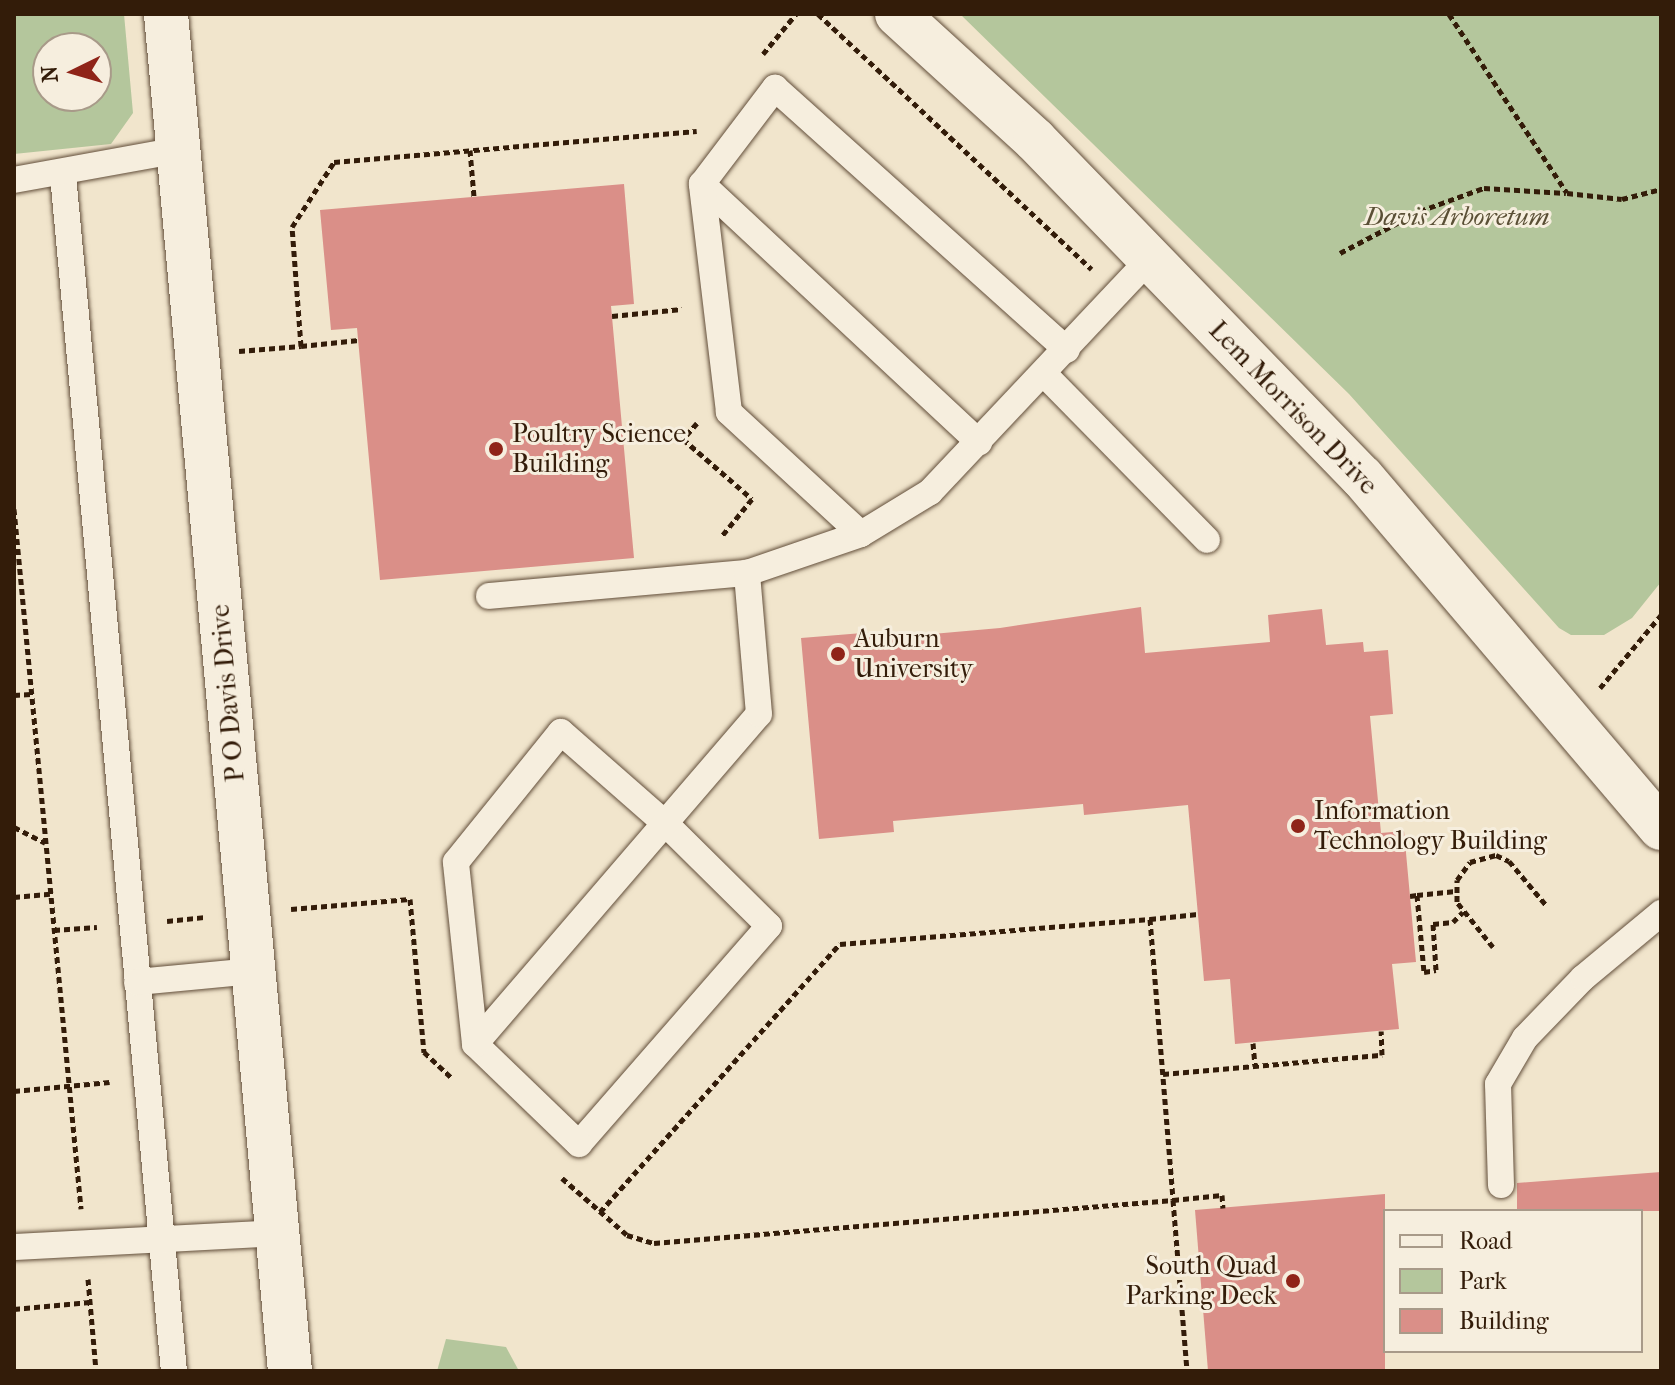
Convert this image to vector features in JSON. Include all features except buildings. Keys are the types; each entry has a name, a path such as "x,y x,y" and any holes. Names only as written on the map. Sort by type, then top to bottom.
{"street":[{"name":"P O Davis Drive","path":"166,14 290,1371"},
{"name":"Lem Morrison Drive","path":"897,14 1035,140 1362,477 1661,828"}],"lane":[{"path":"861,534 729,412 702,184 775,88 1067,350"},
{"path":"14,180 63,175 179,150"},
{"path":"63,175 174,1371"},
{"path":"702,184 979,442"},
{"path":"489,596 747,573 861,534 930,492 1045,375 1149,260"},
{"path":"1045,375 1207,540"},
{"path":"475,1044 668,826 759,714 747,573"},
{"path":"561,732 668,826 769,926 579,1144 475,1044 456,862 561,732"},
{"path":"1501,1185 1498,1084 1525,1038 1583,978 1661,913"},
{"path":"137,982 253,971"},
{"path":"14,1247 277,1233"}],"path":[{"path":"818,14 1092,269"},
{"path":"1449,14 1567,193"},
{"path":"301,346 292,227 334,162 698,131"},
{"path":"470,150 474,197"},
{"path":"1340,253 1420,211 1484,188 1622,199 1661,189"},
{"path":"612,316 683,309"},
{"path":"264,349 359,340"},
{"path":"14,509 96,1371"},
{"path":"1573,721 1661,615"},
{"path":"14,695 31,694"},
{"path":"14,827 45,843"},
{"path":"1493,947 1463,912 1456,891 1470,862 1496,855 1519,870 1546,905"},
{"path":"1456,891 1414,896 1424,972 1436,970 1433,924 1453,922 1463,912"},
{"path":"14,897 50,894"},
{"path":"297,909 410,899 424,1052 459,1084"},
{"path":"600,1212 840,944 1198,914"},
{"path":"154,922 211,917"},
{"path":"1150,919 1187,1371"},
{"path":"54,930 107,926"},
{"path":"1163,1074 1382,1055 1381,1031"},
{"path":"1253,1043 1255,1066"},
{"path":"14,1091 110,1082"},
{"path":"553,1169 627,1235 654,1243 1222,1195 1223,1208"},
{"path":"14,1309 90,1302"}],"green space":[{"path":"14,14 124,14 133,113 111,144 14,154"},
{"name":"Davis Arboretum","path":"960,14 1661,14 1661,582 1632,618 1604,635 1571,635 1559,628 1349,394"},
{"path":"446,1339 506,1347 519,1371 437,1371"}],"place":[{"name":"Poultry Science Building","path":"496,449"},
{"name":"Auburn University","path":"838,654"},
{"name":"Information Technology Building","path":"1298,826"},
{"name":"South Quad Parking Deck","path":"1293,1281"}]}
